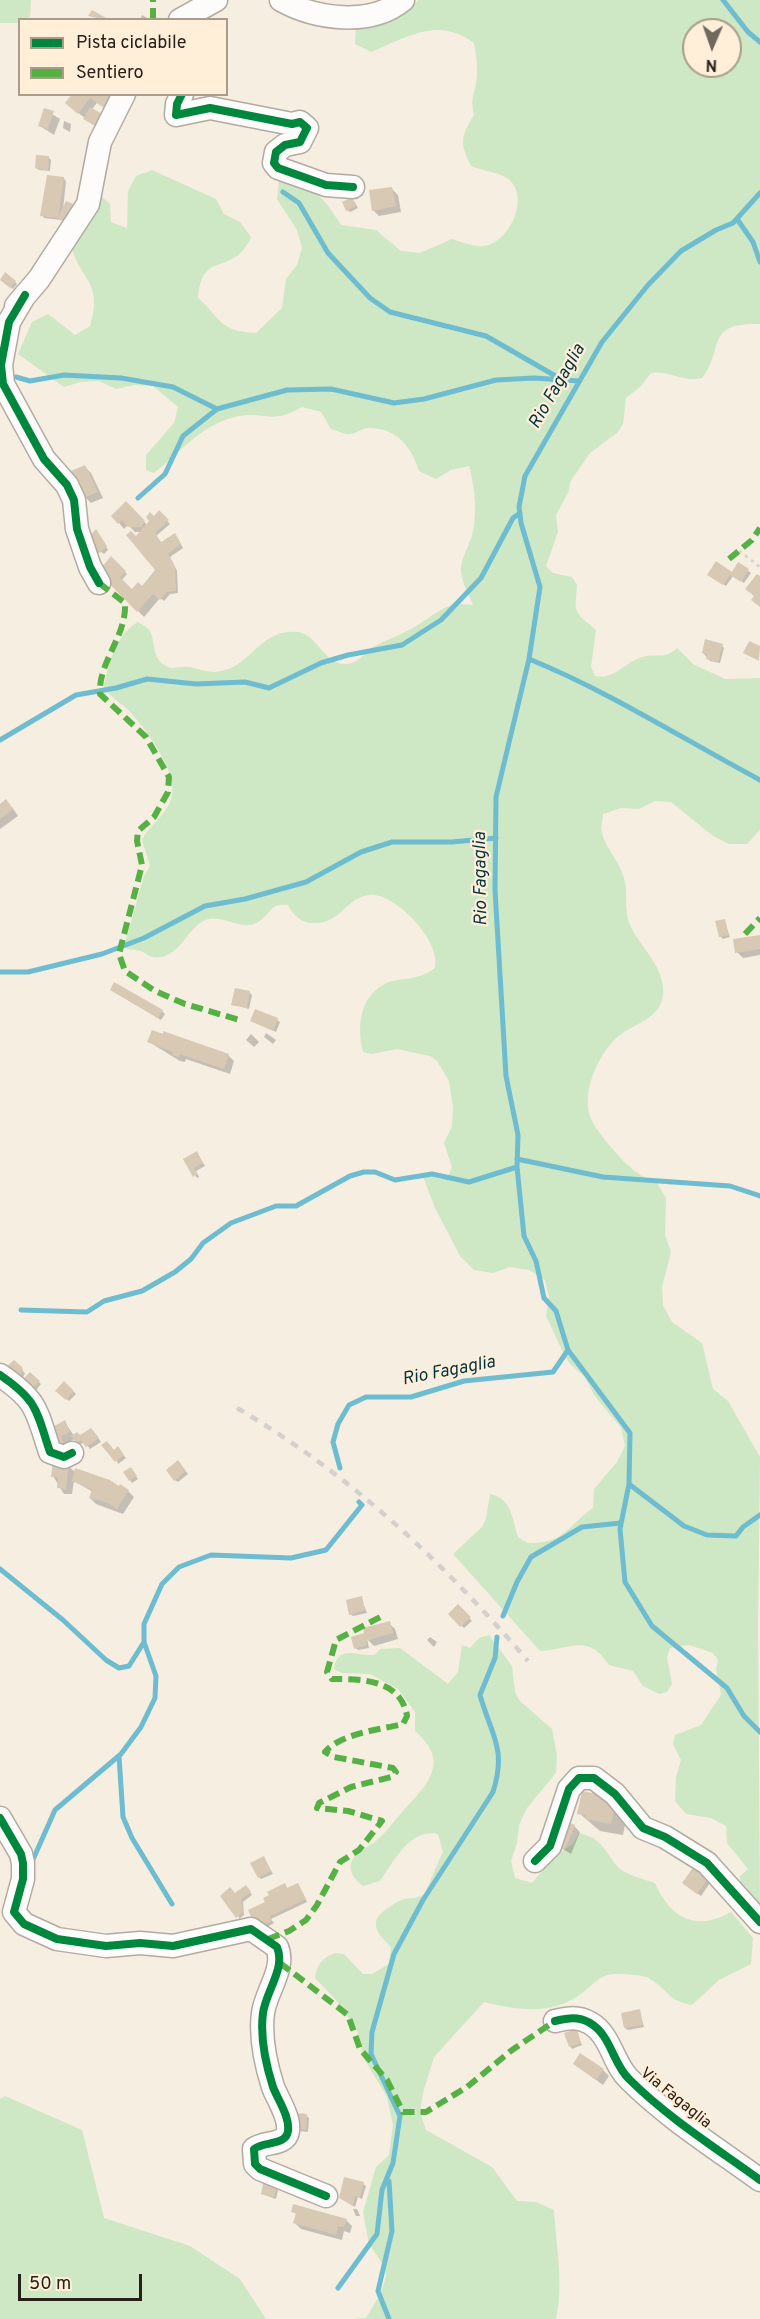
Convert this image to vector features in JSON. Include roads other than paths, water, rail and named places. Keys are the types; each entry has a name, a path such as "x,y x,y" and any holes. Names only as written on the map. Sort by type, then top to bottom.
{"street":[{"path":"184,18 216,0"},
{"path":"280,0 306,11 346,17 363,16 397,5 403,0"},
{"path":"99,583 90,567 77,529 74,500 66,485 44,459 3,384 1,365 9,322 88,204 100,142 123,96"},
{"path":"181,96 177,104 176,115 210,108 292,124 300,122 307,128 304,135 300,142 285,146 276,152 274,163 278,168 326,185 353,187"},
{"path":"0,325 25,295"},
{"path":"0,1375 25,1392 36,1407 50,1452 64,1457 72,1453"},
{"path":"535,1861 550,1846 569,1789 579,1778 594,1779 615,1794 643,1828 707,1863 760,1922"},
{"path":"0,1818 21,1854 23,1879 14,1912 24,1924 57,1939 106,1946 140,1943 173,1946 251,1929 273,1942 279,1953 279,1963 266,2001 262,2031 272,2084 285,2114 288,2132 280,2141 260,2145 254,2149 253,2156 260,2169 326,2196"},
{"name":"Via Fagaglia","path":"555,2021 573,2017 591,2024 605,2038 627,2078 677,2120 760,2180"}],"waterway":[{"path":"723,0 748,32 760,42"},
{"path":"283,192 299,203 328,253 370,298 390,312 486,336 559,378"},
{"name":"Rio Fagaglia","path":"340,1468 333,1442 338,1424 349,1405 366,1397 411,1397 464,1381 553,1372 568,1350 556,1311 544,1298 536,1261 524,1236 517,1167 518,1135 506,1076 495,890 496,797 529,659 540,587 521,523 519,507 525,476 602,342 648,285 681,251 716,230 733,223 760,193"},
{"path":"737,219 753,242 760,262"},
{"path":"16,377 30,381 64,375 121,378 173,387 217,409 287,390 331,389 394,403 424,399 496,380 534,378 579,381"},
{"path":"138,498 165,474 183,436 217,409"},
{"path":"0,740 76,695 116,688 147,679 196,684 245,682 269,688 321,663 348,655 402,645 441,620 481,578 513,518 520,513"},
{"path":"529,659 617,701 760,780"},
{"path":"0,972 28,972 102,954 144,938 205,906 245,899 306,882 361,852 392,842 452,842 496,838"},
{"path":"517,1159 603,1177 730,1186 760,1196"},
{"path":"21,1310 87,1312 104,1301 142,1291 175,1272 191,1259 203,1243 231,1223 276,1206 296,1206 350,1176 375,1172 395,1180 432,1174 469,1182 517,1167"},
{"path":"568,1350 630,1433 629,1484 620,1529 625,1582 652,1626 727,1688 744,1716 760,1732"},
{"path":"629,1484 684,1526 707,1535 736,1536 743,1527 760,1515"},
{"path":"31,1864 55,1810 121,1754 141,1727 155,1698 156,1676 144,1642 144,1624 162,1584 179,1567 211,1555 291,1558 326,1550 362,1505 359,1502"},
{"path":"503,1616 517,1582 531,1557 582,1527 621,1523"},
{"path":"0,1569 63,1620 106,1660 119,1668 129,1666 144,1642"},
{"path":"338,2288 377,2234 382,2190 393,2163 400,2116 371,2054 372,2032 394,1954 423,1900 493,1792 497,1777 496,1742 480,1695 495,1658 497,1637"},
{"path":"119,1756 123,1817 132,1838 172,1904"},
{"path":"389,2181 392,2231 378,2291 389,2319"}],"railway":[{"path":"237,1408 318,1462 393,1522 462,1589 528,1661"}]}
